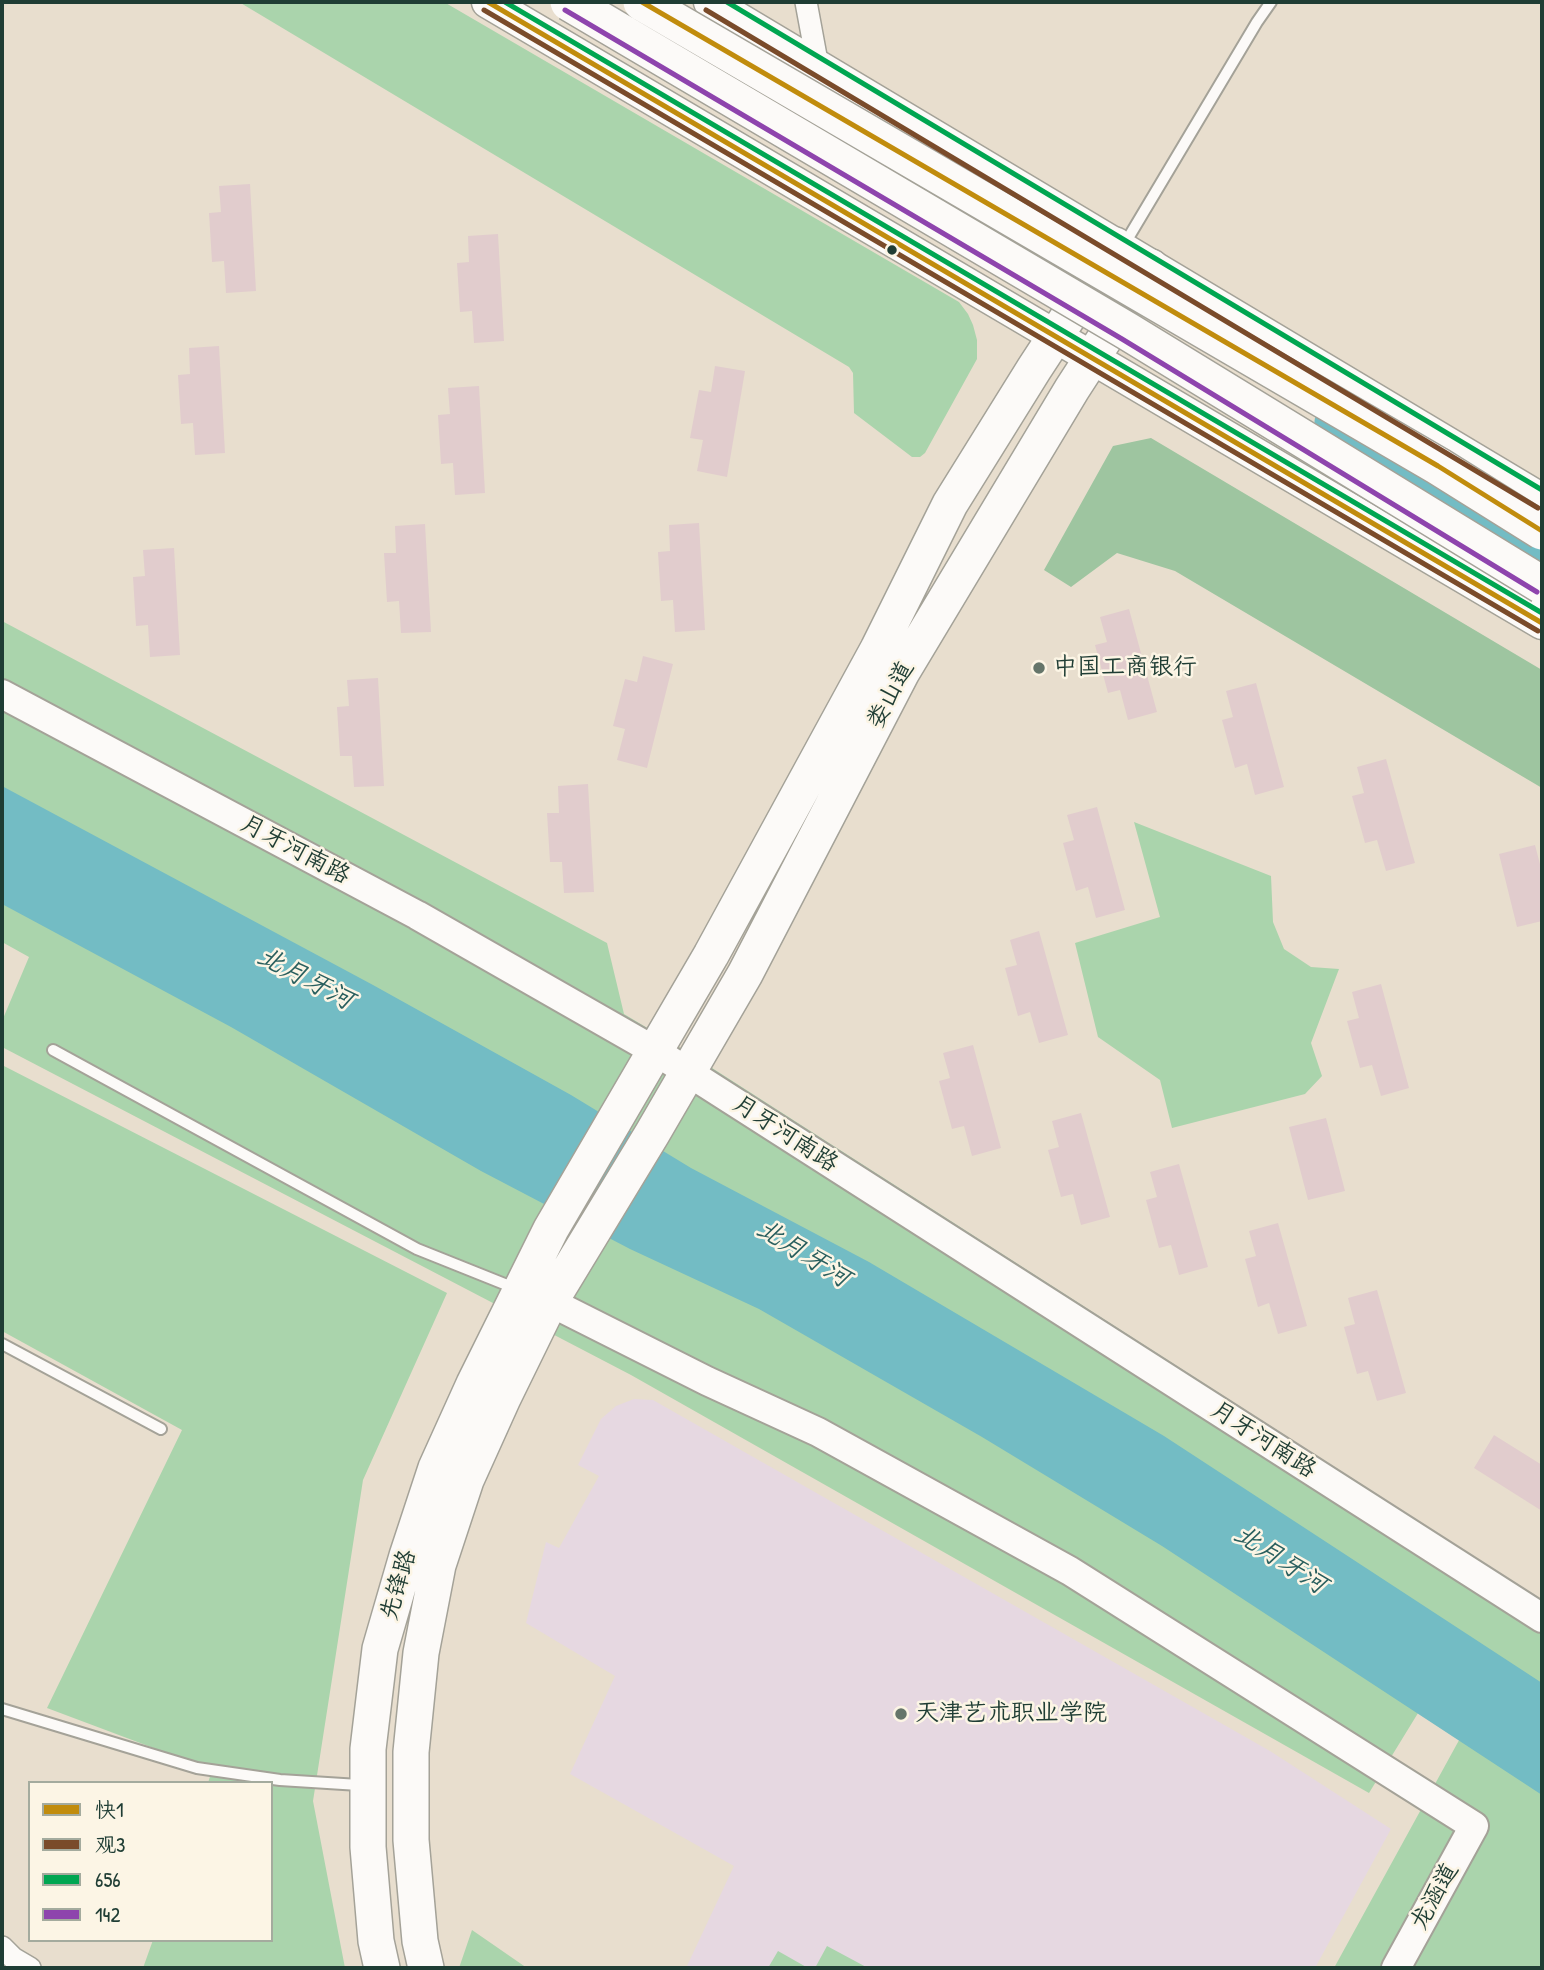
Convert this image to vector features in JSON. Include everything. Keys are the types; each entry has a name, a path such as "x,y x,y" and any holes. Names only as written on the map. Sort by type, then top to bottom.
{"highway":[{"path":"569,2 1127,331 1542,585"},
{"path":"642,2 1426,459 1542,531"}],"main road":[{"path":"488,2 1062,326 1542,623"},
{"path":"710,2 1542,500"},
{"name":"娄山道","path":"551,1229 711,955 878,649 950,504 1062,326 1118,247"},
{"name":"娄山道","path":"583,1247 744,974 902,672 1151,267"},
{"name":"先锋路","path":"426,1968 420,1941 411,1840 411,1752 421,1653 438,1565 466,1480 503,1398 536,1296 551,1229"},
{"name":"先锋路","path":"382,1968 376,1941 368,1847 368,1749 380,1649 436,1468 474,1384 536,1296 583,1247"}],"street":[{"path":"806,2 818,67"},
{"name":"月牙河南路","path":"2,694 417,915 655,1051 1542,1618"},
{"name":"龙涵道","path":"536,1296 707,1381 818,1432 1070,1571 1474,1826 1396,1968"},
{"path":"2,1947 13,1958 30,1968"}],"lane":[{"path":"1118,247 1271,2"},
{"path":"53,1050 417,1249 536,1296"},
{"path":"2,1344 161,1429"},
{"path":"2,1709 197,1768 280,1780 359,1785"}],"shaded area":[{"name":"天津艺术职业学院","path":"634,1399 653,1400 1270,1751 1391,1829 1315,1968 686,1968 734,1866 570,1774 615,1676 526,1623 546,1542 559,1548 599,1476 578,1465 601,1419 616,1406"}],"green space":[{"path":"239,2 444,2 959,302 973,325 977,340 977,359 925,453 920,457 912,457 854,413 853,373 849,367"},
{"path":"1151,438 1542,670 1542,788 1175,571 1117,553 1071,587 1044,570 1113,446"},
{"path":"2,621 607,943 624,1014 1375,1493 1542,1608 1542,1755 1434,1687 1369,1793 631,1375 2,1047 2,1021 29,957 2,942"},
{"path":"1134,822 1271,876 1273,922 1284,949 1311,967 1339,969 1311,1043 1322,1076 1305,1094 1172,1128 1160,1080 1098,1037 1075,943 1160,917"},
{"path":"2,1065 447,1293 363,1480 313,1801 345,1968 143,1968 152,1942 273,1942 273,1781 209,1781 212,1770 47,1708 182,1430 2,1331"},
{"path":"1469,1722 1542,1770 1542,1968 1334,1968"},
{"path":"472,1930 527,1968 459,1968"},
{"path":"827,1946 868,1968 815,1968"},
{"path":"778,1951 808,1968 768,1968"}],"water":[{"name":"北月牙河","path":"2,786 373,985 571,1095 691,1168 869,1262 1164,1436 1542,1683 1542,1795 1162,1546 982,1437 759,1309 630,1249 481,1171 231,1027 2,904"}],"building":[{"path":"250,184 256,291 226,293 224,261 212,262 209,213 221,212 219,186"},
{"path":"498,234 504,341 474,343 472,311 460,312 457,263 469,262 468,236"},
{"path":"219,346 225,453 195,455 193,423 181,424 178,375 190,374 189,348"},
{"path":"715,366 745,371 727,477 697,471 703,440 690,438 699,390 711,392"},
{"path":"479,386 485,493 455,495 453,463 441,464 438,415 450,414 448,388"},
{"path":"699,523 705,630 675,632 673,600 661,601 658,552 670,551 669,525"},
{"path":"425,524 431,632 401,633 399,601 387,602 384,553 396,553 395,526"},
{"path":"174,548 180,655 150,657 148,625 136,626 133,577 145,576 143,550"},
{"path":"1129,609 1157,712 1128,720 1120,690 1108,693 1095,645 1107,642 1100,617"},
{"path":"643,656 673,664 647,768 617,760 625,729 613,726 625,679 637,682"},
{"path":"378,678 384,786 354,787 352,756 340,756 337,707 349,706 347,680"},
{"path":"1256,683 1284,787 1255,795 1247,764 1235,768 1222,720 1233,717 1226,691"},
{"path":"1386,759 1415,863 1386,871 1377,840 1365,843 1352,796 1364,793 1357,767"},
{"path":"588,784 594,892 564,893 562,862 550,862 547,813 559,813 558,786"},
{"path":"1097,807 1125,910 1096,918 1088,887 1076,891 1063,843 1074,840 1067,815"},
{"path":"1535,845 1542,872 1542,921 1517,927 1499,854"},
{"path":"1039,931 1068,1035 1039,1043 1030,1012 1018,1016 1005,968 1017,965 1010,940"},
{"path":"1381,984 1409,1088 1381,1096 1372,1065 1360,1068 1347,1021 1359,1018 1352,992"},
{"path":"973,1045 1001,1148 972,1156 964,1126 952,1129 939,1081 950,1078 943,1053"},
{"path":"1081,1113 1110,1217 1081,1225 1073,1194 1061,1197 1048,1150 1059,1147 1052,1121"},
{"path":"1326,1118 1345,1191 1308,1200 1289,1127"},
{"path":"1179,1164 1208,1267 1179,1275 1171,1245 1159,1248 1146,1200 1157,1197 1150,1172"},
{"path":"1278,1223 1307,1326 1278,1334 1269,1303 1258,1307 1245,1259 1256,1256 1249,1231"},
{"path":"1377,1290 1406,1393 1377,1401 1368,1371 1357,1374 1344,1327 1355,1324 1348,1298"},
{"path":"1494,1435 1542,1465 1542,1511 1474,1468"}],"waterway":[{"path":"720,62 745,84 819,126"},
{"path":"1325,421 1542,550"}],"transit line":[{"name":"快1","path":"488,2 1542,623"},
{"name":"656","path":"505,2 1542,613"},
{"name":"快1","path":"642,2 1438,466 1542,531"},
{"name":"656","path":"727,2 1542,490"},
{"name":"观3","path":"484,10 1538,631"},
{"name":"142","path":"565,10 1122,339 1537,592"},
{"name":"观3","path":"706,10 1538,508"}],"place":[{"name":"中国工商银行","path":"1039,668"},
{"name":"天津艺术职业学院","path":"901,1714"}]}
